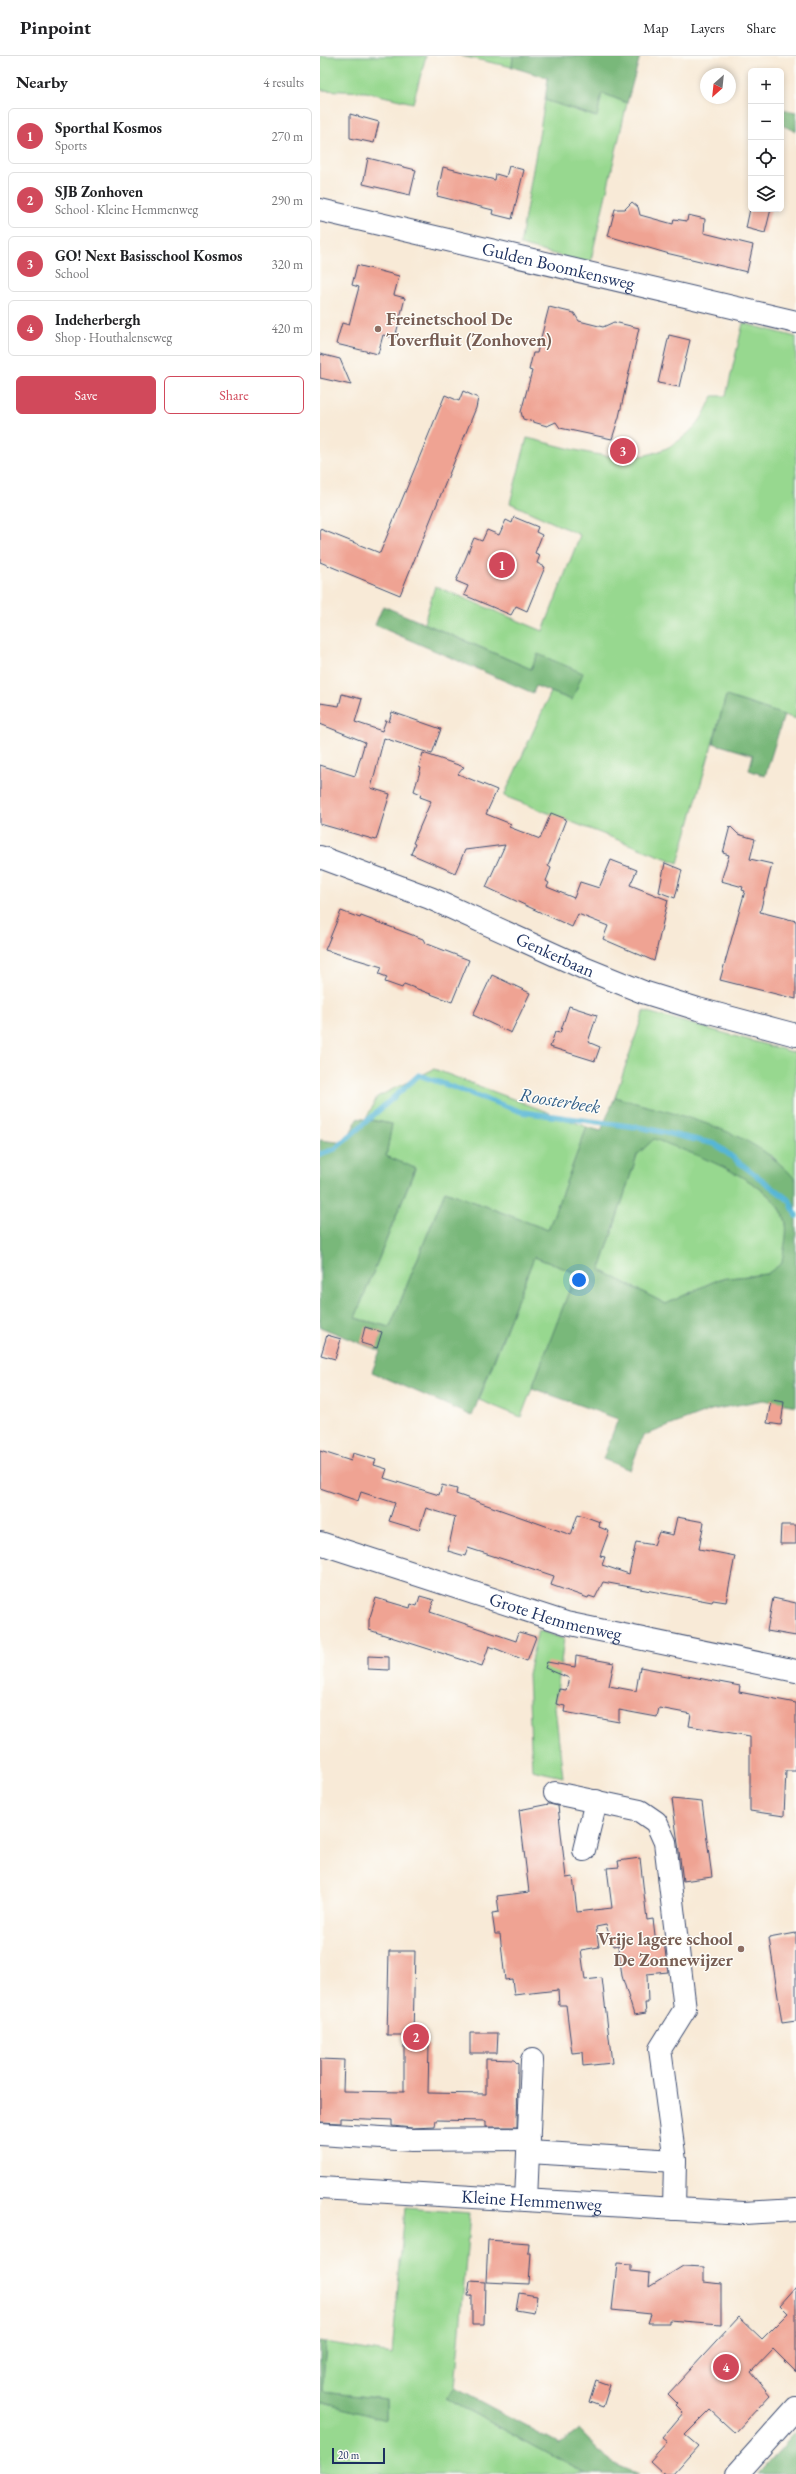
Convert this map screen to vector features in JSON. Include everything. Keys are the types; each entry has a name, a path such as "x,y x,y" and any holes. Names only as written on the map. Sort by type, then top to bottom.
{"street":[{"name":"Gulden Boomkensweg","path":"320,210 796,322"},
{"name":"Genkerbaan","path":"320,857 430,898 586,969 643,992 698,1009 796,1035"},
{"name":"Grote Hemmenweg","path":"320,1543 566,1623 796,1671"},
{"path":"555,1793 640,1811 656,1822 665,1842 685,2009 660,2049 675,2161 674,2209"},
{"path":"584,1850 596,1801"},
{"path":"526,2200 532,2060"},
{"path":"320,2134 529,2146 675,2161"},
{"name":"Kleine Hemmenweg","path":"320,2188 744,2213 796,2222"},
{"name":"Kleine Hemmenweg","path":"744,2213 796,2210"},
{"path":"737,2474 796,2408"}],"green space":[{"path":"320,56 426,56 413,103 366,92 320,90"},
{"path":"461,56 513,56 512,67"},
{"path":"513,56 640,56 627,103 602,93 597,117 545,100 548,78 512,67"},
{"path":"602,93 627,103 590,264 520,245 545,100 596,117"},
{"path":"784,110 796,112 796,131 784,126"},
{"path":"743,323 796,337 796,719 726,696 678,863 504,796 551,692 572,700 538,654 531,669 424,623 435,586 543,631 580,535 510,503 527,438 594,454 616,457 637,456 658,452 678,442 699,422 713,396 726,396"},
{"path":"383,606 531,669 538,654 583,673 572,700 536,686 533,693 375,625"},
{"path":"726,696 784,715 765,776 749,770 753,755 713,743"},
{"path":"644,1011 796,1053 796,1180 772,1156 615,1097"},
{"path":"434,1069 587,1127 548,1230 445,1191 390,1327 355,1318 415,1169 386,1156 392,1124 366,1119 377,1097"},
{"path":"615,1097 688,1118 736,1135 758,1147 778,1162 796,1180 796,1406 763,1400 711,1410 643,1436 630,1470 603,1459 618,1419 532,1388 576,1273 534,1257 472,1416 372,1372 380,1351 320,1327 320,1140 345,1143 358,1118 392,1124 386,1156 415,1168 355,1318 390,1327 445,1191 548,1230 587,1127 601,1131","holes":["654,1139 709,1160 730,1170 767,1194 780,1208 786,1223 786,1238 782,1263 767,1274 719,1279 666,1304 600,1270 637,1155"]},
{"path":"654,1138 688,1151 730,1170 767,1194 779,1208 786,1223 783,1263 767,1274 719,1279 666,1304 600,1270 637,1155"},
{"path":"534,1257 576,1273 521,1417 479,1400"},
{"path":"538,1630 564,1639 555,1707 563,1777 532,1770 528,1674"},
{"path":"405,2208 470,2213 455,2388 445,2398 586,2474 320,2474 320,2402 386,2419 386,2399 322,2392 326,2343 392,2354"},
{"path":"320,2342 326,2343 322,2392 386,2399 386,2420 320,2402"},
{"path":"455,2388 560,2444 579,2430 610,2462 638,2474 586,2474 445,2398"},
{"path":"796,2432 796,2474 758,2474"}],"building":[{"path":"350,114 379,122 374,143 350,138"},
{"path":"368,158 416,170 410,195 363,184"},
{"path":"509,166 524,170 512,219 492,214 493,210 437,196 443,167 495,180 496,174 506,177"},
{"path":"632,202 638,207 640,215 673,224 674,219 687,221 688,215 705,219 704,233 753,245 747,272 666,253 608,236 615,209 625,209"},
{"path":"749,212 770,212 765,233 746,228"},
{"path":"357,265 399,276 394,295 405,298 395,338 383,335 378,354 336,344 342,323 349,325 359,287 352,285"},
{"path":"549,307 574,313 579,321 603,327 614,322 639,328 619,417 612,439 560,428 556,422 547,426 523,419 521,412 532,371 529,370 533,353 537,353"},
{"path":"669,335 690,340 679,387 658,383"},
{"path":"320,354 340,359 351,385 320,378"},
{"path":"463,391 478,398 476,408 400,595 320,562 320,529 380,553 445,395 459,401"},
{"path":"514,517 538,527 536,532 542,535 535,553 540,555 537,563 545,567 527,611 516,606 511,615 464,595 468,586 456,581 474,538 482,541 487,530 499,535 506,520 512,523"},
{"path":"342,694 362,699 355,722 382,731 386,720 389,722 392,712 441,729 432,754 384,738 371,788 390,794 376,840 320,824 320,765 355,776 365,742 320,724 320,703 339,706"},
{"path":"423,753 464,767 458,774 497,790 486,814 511,824 509,827 540,839 551,813 566,819 548,866 551,868 546,881 549,883 547,887 574,898 580,882 599,888 611,860 637,870 630,885 668,900 654,961 603,939 608,926 578,914 572,927 486,887 505,845 465,850 455,873 411,854 415,844 413,843 431,801 420,797 421,794 414,791 421,768 419,767"},
{"path":"730,826 738,834 755,839 750,859 772,864 760,912 796,921 796,999 720,980 745,891 742,890 743,887 721,881 729,855 723,853"},
{"path":"665,863 682,870 675,898 659,892"},
{"path":"341,911 360,918 361,916 423,939 425,943 469,960 452,1002 404,984 402,988 385,982 387,977 379,974 382,967 325,950"},
{"path":"492,975 530,993 511,1033 473,1015"},
{"path":"569,1006 597,1015 588,1042 600,1047 595,1061 550,1047 555,1032 560,1033"},
{"path":"365,1327 382,1332 377,1348 361,1343"},
{"path":"327,1335 341,1339 335,1359 321,1355"},
{"path":"771,1400 784,1402 781,1425 767,1423"},
{"path":"320,1451 351,1461 353,1453 376,1460 374,1465 387,1469 384,1478 439,1495 442,1485 457,1489 456,1494 571,1535 578,1514 600,1522 599,1527 609,1531 600,1556 605,1557 602,1565 629,1574 636,1542 654,1545 659,1532 673,1535 677,1517 704,1522 699,1549 735,1556 726,1602 713,1600 712,1602 603,1582 595,1598 589,1596 588,1598 551,1585 554,1576 468,1548 465,1556 448,1551 455,1517 426,1508 419,1530 389,1521 395,1503 361,1492 358,1501 320,1488"},
{"path":"781,1525 796,1525 796,1544 780,1544"},
{"path":"420,1596 434,1600 430,1612 516,1641 519,1632 536,1637 527,1661 489,1646 482,1666 369,1630 369,1620 376,1598 410,1608 411,1604 417,1606"},
{"path":"773,1598 796,1603 796,1636 767,1631"},
{"path":"368,1656 389,1657 389,1670 368,1669"},
{"path":"576,1656 614,1663 609,1686 636,1691 640,1667 740,1686 739,1692 796,1703 796,1771 786,1771 784,1816 750,1811 750,1736 689,1726 691,1714 659,1708 657,1717 619,1710 619,1722 564,1712 565,1706 556,1704 559,1689 566,1690 569,1678 545,1668 547,1662 575,1667"},
{"path":"672,1799 702,1802 712,1877 683,1881"},
{"path":"549,1804 558,1806 566,1878 573,1877 577,1912 612,1908 607,1868 619,1867 618,1861 640,1858 647,1920 653,1919 656,1943 664,1942 668,1972 647,1974 648,2003 645,2003 646,2013 634,2015 622,1976 618,1945 613,1946 606,1925 596,1927 599,1947 581,1950 585,1980 602,1978 612,2063 583,2066 582,2052 572,2053 566,2005 559,2005 558,1990 514,1995 512,1979 505,1980 500,1934 495,1934 492,1913 499,1912 497,1896 529,1892 519,1810"},
{"path":"796,1933 796,2021 782,2023 769,1938"},
{"path":"389,1951 415,1951 413,2035 387,2035"},
{"path":"470,2033 498,2033 497,2053 470,2053"},
{"path":"404,2045 429,2045 428,2093 486,2094 486,2059 514,2060 518,2064 517,2127 486,2127 486,2121 436,2120 435,2127 412,2128 392,2126 392,2120 341,2118 341,2123 320,2122 320,2059 344,2060 343,2091 404,2092"},
{"path":"488,2240 529,2243 528,2253 531,2253 529,2284 486,2282"},
{"path":"617,2264 631,2265 631,2271 650,2273 649,2287 683,2266 704,2267 704,2282 721,2284 721,2324 669,2320 669,2323 648,2323 651,2314 612,2310"},
{"path":"470,2281 485,2282 484,2325 472,2325 472,2296 468,2296"},
{"path":"796,2287 796,2372 773,2349 751,2372 770,2395 735,2433 710,2410 685,2435 698,2446 673,2474 664,2474 650,2461 667,2442 662,2438 683,2413 676,2406 678,2404 668,2394 739,2317 762,2339 788,2313 780,2305"},
{"path":"519,2293 537,2296 534,2313 516,2310"},
{"path":"596,2380 610,2385 603,2407 589,2402"}],"waterway":[{"name":"Roosterbeek","path":"320,1154 335,1149 419,1075 522,1112 644,1128 715,1144 790,1201 796,1216"}],"place":[{"name":"Freinetschool De Toverfluit (Zonhoven)","path":"378,329"},
{"name":"GO! Next Basisschool Kosmos","path":"623,451"},
{"name":"Sporthal Kosmos","path":"502,565"},
{"name":"Vrije lagere school De Zonnewijzer","path":"741,1949"},
{"name":"SJB Zonhoven","path":"416,2037"},
{"name":"Indeherbergh","path":"726,2367"}]}
